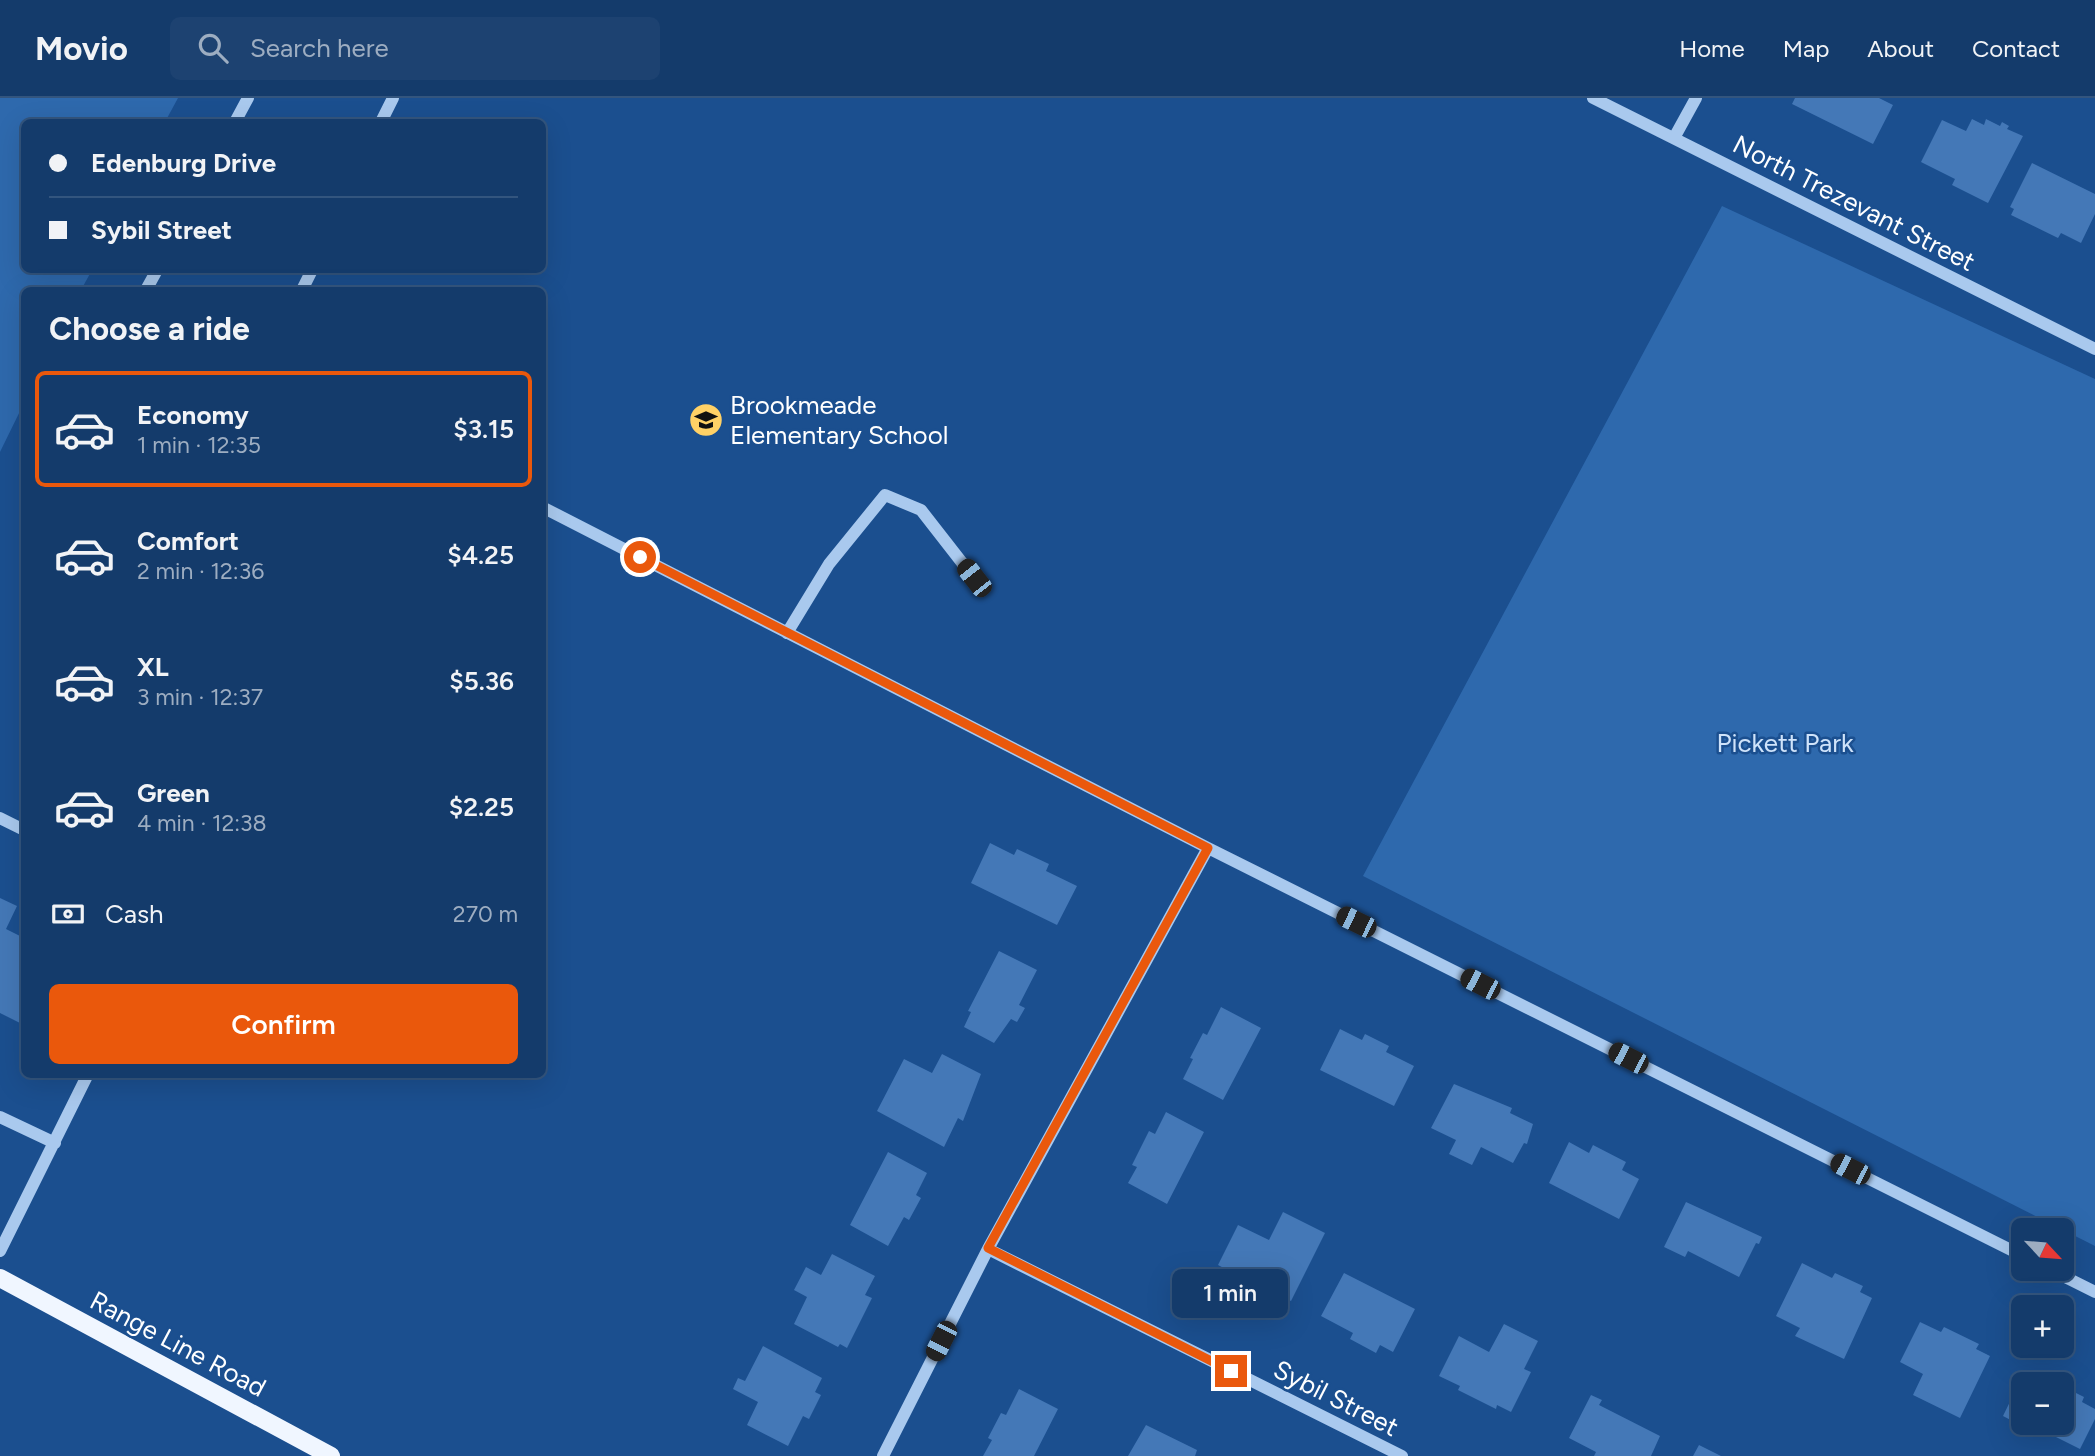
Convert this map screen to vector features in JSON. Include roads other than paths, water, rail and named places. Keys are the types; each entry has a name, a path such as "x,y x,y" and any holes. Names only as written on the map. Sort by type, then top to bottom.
{"main road":[{"name":"Range Line Road","path":"0,1278 331,1456"}],"street":[{"path":"237,119 248,98"},
{"path":"382,119 393,98"},
{"name":"North Trezevant Street","path":"1593,98 2095,349"},
{"path":"1674,138 1696,98"},
{"path":"787,633 829,564 885,495 921,510 974,578"},
{"path":"546,509 1208,848 2011,1250"},
{"path":"0,818 21,828"},
{"path":"883,1456 988,1248 1208,848"},
{"path":"0,1251 86,1078"},
{"path":"0,1117 55,1143"},
{"name":"Sybil Street","path":"988,1248 1402,1456"},
{"path":"2073,1281 2095,1292"}],"place":[{"name":"Brookmeade Elementary School","path":"706,420"}],"park label":[{"name":"Pickett Park","path":"1785,743"}]}
